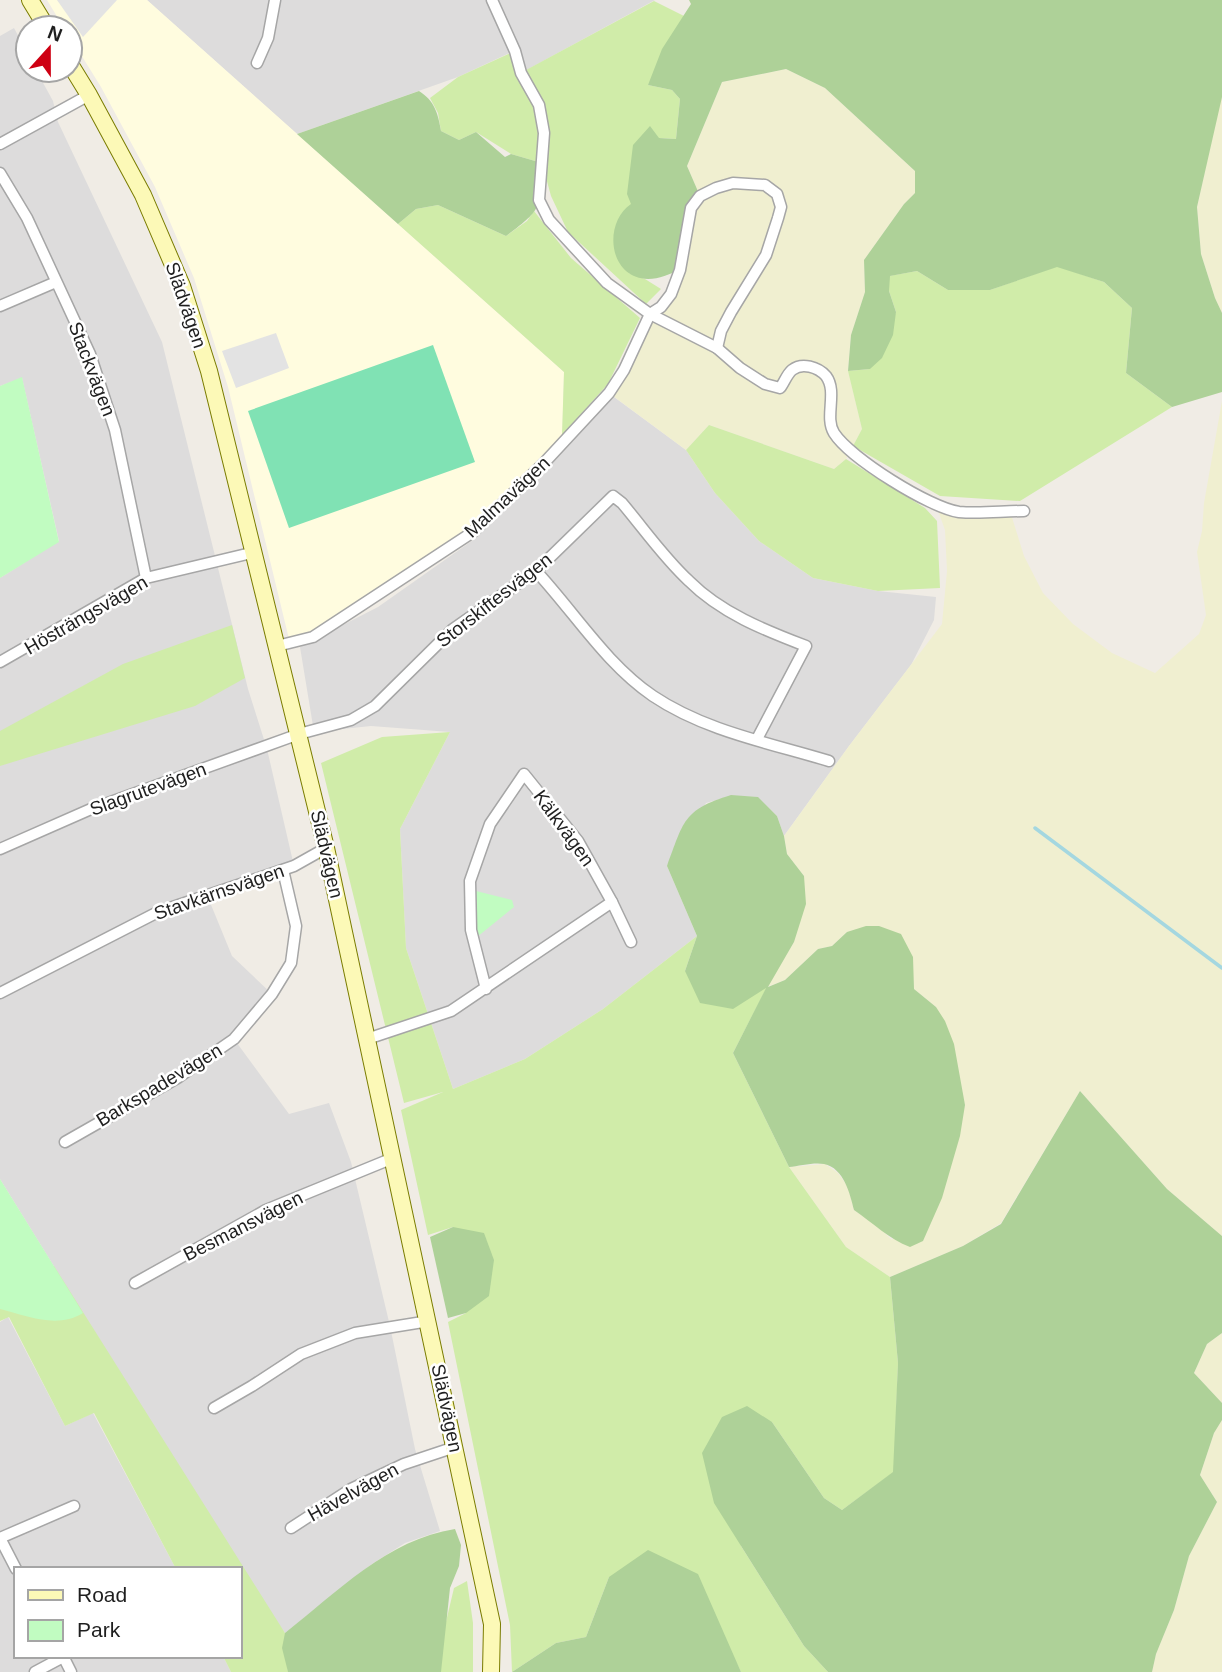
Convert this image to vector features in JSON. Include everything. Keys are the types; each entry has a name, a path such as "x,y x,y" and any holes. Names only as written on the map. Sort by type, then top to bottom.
{"street":[{"path":"257,63 268,38 275,0"},
{"path":"492,0 515,51 521,72 539,105 544,133 539,200 549,220 607,283 650,314 717,348 740,368 765,384 780,388 792,370 802,366 816,368 827,377 831,390 832,431 848,450 936,505 959,512 1024,511"},
{"name":"Slädvägen","path":"82,84 143,195 182,286 209,371 326,848 429,1321 492,1624 491,1672"},
{"path":"0,144 66,105 89,95"},
{"name":"Stackvägen","path":"0,173 27,218 90,354 115,430 146,578"},
{"name":"Malmavägen","path":"277,646 313,637 473,532 544,463 609,393 624,370 650,314 661,307 671,294 680,270 691,208 700,196 733,183 765,185 777,194 782,207 766,255 730,312 717,348"},
{"path":"0,306 55,282"},
{"name":"Storskiftesvägen","path":"299,734 351,719 375,706 453,629 536,571 612,496 622,503 658,547 699,590 720,606 755,626 806,646 757,739"},
{"name":"Hösträngsvägen","path":"0,662 146,578 255,552"},
{"path":"536,571 575,620 612,660 653,696 694,718 829,761"},
{"name":"Slagrutevägen","path":"0,849 91,808 299,734"},
{"name":"Kälkvägen","path":"486,989 471,930 470,881 490,824 524,774 578,841 631,942"},
{"name":"Stavkärnsvägen","path":"0,993 158,912 283,870 326,848"},
{"name":"Barkspadevägen","path":"65,1142 179,1077 234,1039 272,994 291,963 296,926 283,870"},
{"path":"367,1039 452,1012 612,902"},
{"name":"Besmansvägen","path":"135,1283 267,1210 393,1158"},
{"path":"214,1408 301,1354 355,1333 429,1321"},
{"name":"Hävelvägen","path":"291,1528 351,1489 404,1464 456,1447"},
{"path":"15,1567 0,1538 74,1506"},
{"path":"35,1672 60,1658"}],"shaded area":[{"path":"47,0 147,0 564,372 562,445 473,532 313,637 289,639 228,387 194,278 155,187 84,60 84,14 56,14"},
{"path":"57,0 117,0 84,36 84,14 67,14"},
{"path":"147,0 655,0 521,73 514,51 458,77 297,134"},
{"path":"14,28 14,84 44,84 53,101 58,122 162,342 248,689 267,749 294,866 207,895 232,956 272,994 234,1039 289,1114 329,1103 351,1162 390,1326 415,1449 440,1531 405,1543 372,1564 285,1633 256,1593 0,1179 0,578 59,541 22,378 0,386 0,36"},
{"path":"276,333 289,368 236,388 222,351"},
{"path":"614,397 686,450 715,493 759,541 813,578 878,591 936,597 934,620 911,665 784,836 777,816 757,797 731,796 706,803 667,866 697,936 603,1009 525,1059 453,1089 406,948 400,829 450,732 371,726 314,732 300,647 378,607 476,538"},
{"path":"8,1317 65,1426 93,1413 175,1567 14,1567 14,1658 224,1658 231,1672 0,1672 0,1322"}],"green space":[{"path":"689,0 1222,0 1222,97 1197,207 1201,254 1222,313 1222,392 1172,407 1126,373 1132,308 1104,282 1057,267 990,290 948,290 917,271 890,276 889,291 896,312 893,335 882,358 870,369 848,371 851,335 865,292 864,260 915,193 915,171 825,88 786,69 722,82 687,166 700,196 691,208 680,270 648,279 625,270 614,248 614,236 616,224 631,204 627,194 633,145 650,126 659,138 676,139 680,99 672,90 648,85 662,49 691,4"},
{"path":"654,1 692,20 648,85 672,90 680,99 676,139 659,138 632,204 629,273 661,289 646,304 568,232 551,196 542,163 511,154 476,132 459,140 441,131 438,113 430,98 458,77 515,51 526,70"},
{"path":"786,69 825,88 915,171 915,193 864,260 865,292 851,335 848,370 862,429 846,459 834,469 709,425 686,450 609,393 661,306 687,237 700,196 687,166 722,82"},
{"path":"419,91 435,108 441,131 459,140 476,132 505,157 511,154 542,163 538,206 506,236 438,205 416,209 398,224 297,134"},
{"path":"1221,98 1222,313 1201,254 1197,207"},
{"path":"438,205 506,236 527,221 534,211 571,258 640,318 608,384 562,435 564,372 398,224 416,209"},
{"path":"1057,266 1104,282 1132,308 1126,373 1172,407 1020,501 940,496 853,446 862,429 848,371 870,369 896,312 889,291 889,276 917,271 948,290 990,290"},
{"path":"433,345 475,462 289,528 248,411"},
{"path":"22,377 59,542 0,578 0,386"},
{"path":"1222,401 1222,1236 1167,1189 1080,1091 1001,1223 963,1246 890,1277 846,1247 789,1167 825,1164 838,1173 848,1187 854,1210 878,1226 892,1240 965,1106 959,1080 936,1007 914,989 913,978 847,932 832,946 818,949 785,980 767,987 794,942 804,876 787,854 784,836 942,624 947,571 945,530 936,505 1010,511 1024,556 1043,593 1073,624 1112,653 1155,673 1199,634 1206,615 1197,552"},
{"path":"709,425 834,469 846,459 925,508 937,521 940,588 878,591 813,578 759,541 715,493 686,450"},
{"path":"232,625 245,678 195,706 0,766 0,731 123,664"},
{"path":"450,732 400,829 406,948 453,1089 525,1059 603,1009 697,936 685,971 767,987 733,1053 789,1167 846,1247 890,1277 898,1363 894,1472 842,1510 824,1498 772,1422 741,1546 804,1646 828,1672 741,1672 735,1660 609,1577 586,1637 556,1643 512,1672 510,1625 448,1322 466,1313 453,1227 428,1235 401,1110 443,1092 404,1103 321,763 382,737"},
{"path":"731,795 758,797 777,816 787,854 804,876 806,904 794,942 768,987 785,980 818,949 832,946 847,932 866,926 879,926 901,934 913,957 914,989 936,1007 945,1021 954,1044 965,1105 960,1136 942,1198 923,1241 910,1247 888,1235 854,1210 845,1182 831,1166 816,1163 789,1167 733,1053 766,988 733,1009 700,1003 685,971 697,936 667,866 682,828 694,812"},
{"path":"476,891 512,900 514,907 477,937"},
{"path":"1080,1091 1167,1189 1222,1236 1222,1333 1207,1344 1194,1373 1222,1403 1222,1420 1214,1433 1200,1475 1217,1502 1189,1556 1174,1610 1156,1654 1152,1672 828,1672 804,1646 714,1503 702,1453 722,1417 747,1406 772,1422 824,1498 842,1510 893,1472 898,1363 890,1277 963,1246 1001,1224"},
{"path":"0,1179 83,1313 73,1318 53,1321 0,1309"},
{"path":"453,1227 484,1233 494,1260 489,1296 466,1313 448,1318 430,1237"},
{"path":"54,1266 285,1633 288,1672 231,1672 224,1658 242,1658 242,1567 175,1567 94,1413 65,1426 9,1317 0,1321 0,1292"},
{"path":"1222,1333 1222,1403 1194,1373 1207,1344"},
{"path":"1222,1420 1222,1672 1152,1672 1156,1654 1174,1610 1189,1556 1217,1502 1200,1475 1214,1433"},
{"path":"455,1529 461,1545 459,1566 450,1588 441,1672 288,1672 282,1648 285,1633 385,1556 407,1544"},
{"path":"648,1550 698,1574 741,1672 512,1672 556,1643 586,1637 609,1577"},
{"path":"467,1581 473,1623 473,1672 434,1672 454,1588"}],"waterway":[{"path":"1035,828 1222,968"}]}
